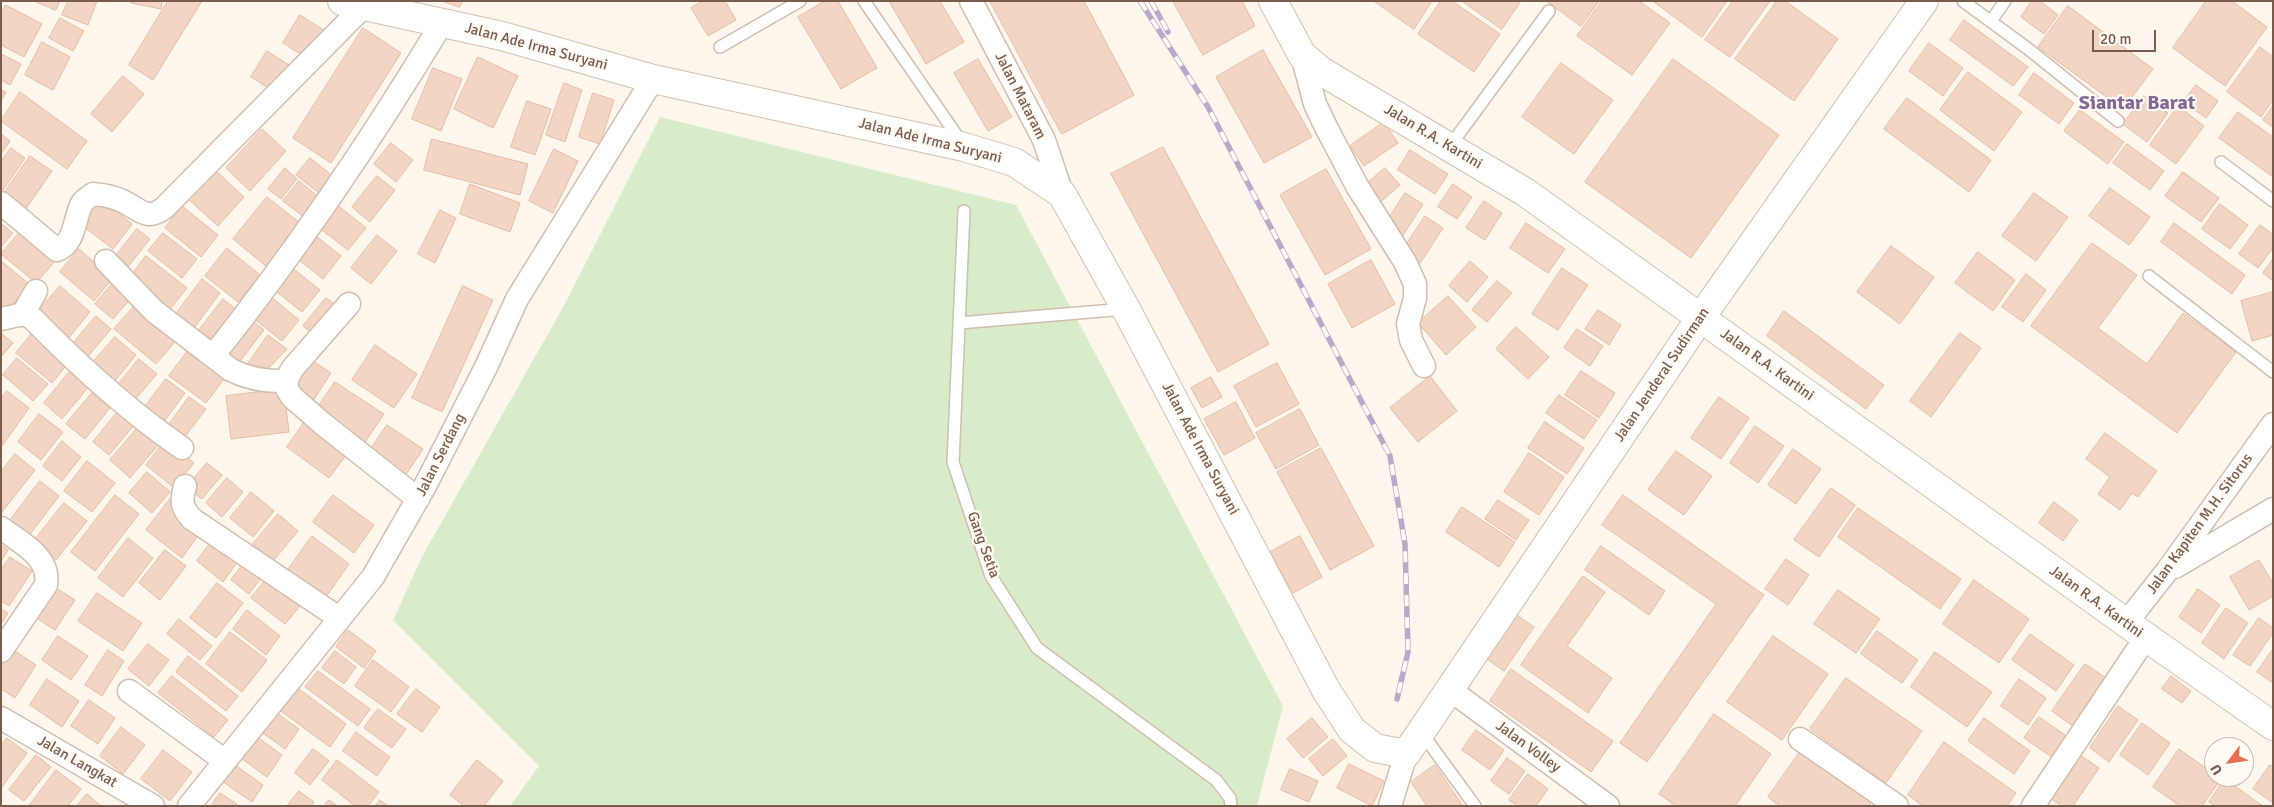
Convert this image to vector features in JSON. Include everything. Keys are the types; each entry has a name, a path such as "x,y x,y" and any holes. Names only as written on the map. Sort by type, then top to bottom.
{"main road":[{"name":"Jalan R.A. Kartini","path":"1273,1 1302,55 1321,71 1525,192 2273,726"},
{"name":"Jalan Jenderal Sudirman","path":"1406,754 1420,730 1701,317 1924,1"},
{"name":"Jalan Ade Irma Suryani","path":"353,4 502,36 653,78 964,147 1014,162 1062,194 1126,309 1326,690 1352,730 1375,748 1406,754"}],"street":[{"name":"Jalan Mataram","path":"972,1 1044,140 1062,194"},
{"path":"1,203 57,250 64,246 69,237 81,203 93,194 113,197 146,214 156,214 164,208 353,4"},
{"path":"213,356 324,208 396,100 442,23"},
{"path":"1302,55 1315,104 1326,127 1358,186 1405,262 1415,284 1415,298 1408,324 1411,340 1424,366"},
{"name":"Jalan Serdang","path":"189,806 373,577 418,499 486,367 517,299 653,78"},
{"path":"106,261 154,310 232,370 246,377 274,382 287,381"},
{"path":"23,314 36,291"},
{"path":"349,304 305,353 287,378 287,389 292,397 330,430 418,499"},
{"path":"1,319 23,314 32,318 86,372 148,425 182,448"},
{"name":"Jalan Kapiten M.H. Sitorus","path":"2034,806 2136,630 2167,571 2273,424"},
{"path":"185,486 181,501 184,510 192,519 340,618"},
{"path":"2167,571 2273,509"},
{"path":"1,528 39,556 47,576 46,585 1,651"},
{"name":"Jalan Volley","path":"1448,689 1608,806"},
{"path":"129,692 225,761"},
{"name":"Jalan Langkat","path":"1,718 153,806"},
{"path":"1800,739 1897,806"},
{"path":"1390,806 1406,754"}],"lane":[{"path":"720,47 800,1"},
{"path":"864,1 964,147"},
{"path":"1963,1 2118,121"},
{"path":"1991,22 2005,1"},
{"path":"1450,146 1549,11"},
{"path":"2221,162 2273,201"},
{"name":"Gang Setia","path":"964,211 953,462 991,576 1037,648 1216,780 1230,798 1231,806"},
{"path":"2149,276 2273,372"},
{"path":"959,322 1126,309"},
{"path":"1420,730 1475,806"}],"green space":[{"path":"660,117 1016,205 1283,706 1257,806 510,806 539,766 393,620 423,555 566,302"}],"building":[{"path":"34,1 60,1 56,10"},
{"path":"68,1 97,1 88,25 62,15"},
{"path":"131,1 162,1 161,9 131,3"},
{"path":"168,1 202,1 153,80 129,65"},
{"path":"442,1 462,1 460,7"},
{"path":"703,1 725,1 736,20 708,36 691,8"},
{"path":"825,1 838,1 877,68 841,89 798,17"},
{"path":"893,1 940,1 964,42 926,64 890,3"},
{"path":"990,1 1084,1 1134,95 1062,134"},
{"path":"1173,1 1242,1 1255,26 1203,55"},
{"path":"1374,1 1432,1 1414,29"},
{"path":"1441,1 1452,1 1500,34 1474,72 1418,34"},
{"path":"1462,1 1521,1 1502,29"},
{"path":"1547,1 1599,1 1581,26"},
{"path":"1602,1 1639,1 1670,23 1632,75 1577,36"},
{"path":"1653,1 1727,1 1702,37"},
{"path":"1733,1 1770,1 1730,57 1705,40"},
{"path":"1777,1 1785,1 1838,39 1794,101 1735,59"},
{"path":"2032,1 2040,1 2058,15 2044,34 2021,17"},
{"path":"2206,1 2232,1 2267,27 2225,86 2173,48"},
{"path":"6,5 42,24 24,57 1,45 1,13"},
{"path":"2068,6 2153,69 2123,109 2038,47"},
{"path":"300,15 325,31 308,59 283,43"},
{"path":"60,18 84,31 73,51 49,38"},
{"path":"1964,20 2028,67 2013,86 1950,40"},
{"path":"363,28 401,53 331,163 293,138"},
{"path":"42,42 70,57 53,90 25,75"},
{"path":"1929,43 1963,68 1943,96 1909,71"},
{"path":"2260,47 2273,57 2273,100 2261,117 2227,92"},
{"path":"1263,50 1312,137 1264,163 1216,77"},
{"path":"267,51 292,67 276,93 251,77"},
{"path":"1,54 21,64 10,85 1,80"},
{"path":"478,57 518,76 493,128 454,109"},
{"path":"978,59 1012,117 988,131 954,73"},
{"path":"1673,59 1779,135 1691,258 1585,182"},
{"path":"1561,63 1613,100 1574,154 1522,117"},
{"path":"433,68 462,79 441,131 412,119"},
{"path":"1968,72 2022,112 1994,151 1940,110"},
{"path":"2034,73 2074,103 2059,124 2019,95"},
{"path":"123,76 144,94 112,132 91,114"},
{"path":"564,83 582,90 565,142 546,135"},
{"path":"2196,85 2218,101 2206,118 2183,102"},
{"path":"1,90 6,92 1,101"},
{"path":"20,92 87,141 67,169 1,121"},
{"path":"593,93 614,100 600,144 579,137"},
{"path":"2144,96 2168,113 2147,142 2123,124"},
{"path":"1907,98 1991,160 1969,192 1884,129"},
{"path":"527,101 551,109 535,155 511,147"},
{"path":"2178,106 2204,126 2176,164 2150,145"},
{"path":"2273,106 2273,127 2263,120"},
{"path":"2080,110 2124,142 2108,164 2064,131"},
{"path":"2238,112 2273,137 2273,177 2219,138"},
{"path":"1384,122 1398,143 1364,166 1350,146"},
{"path":"262,129 286,151 250,191 226,168"},
{"path":"1,134 10,141 1,154"},
{"path":"432,139 528,164 520,195 424,170"},
{"path":"391,143 413,160 396,182 374,164"},
{"path":"2127,144 2164,171 2150,190 2113,163"},
{"path":"1163,147 1269,344 1218,372 1111,174"},
{"path":"11,148 25,158 3,190 1,188 1,162"},
{"path":"554,149 578,161 553,213 529,201"},
{"path":"1410,150 1448,174 1435,194 1398,170"},
{"path":"30,156 52,171 25,210 3,195"},
{"path":"310,158 338,180 324,197 296,175"},
{"path":"213,168 244,197 218,226 186,197"},
{"path":"285,168 297,179 281,199 268,189"},
{"path":"1385,168 1400,185 1377,205 1362,188"},
{"path":"1326,169 1371,249 1325,275 1280,195"},
{"path":"2183,172 2219,198 2201,222 2165,196"},
{"path":"377,176 395,190 370,222 352,207"},
{"path":"299,181 321,199 305,218 283,201"},
{"path":"470,184 520,203 510,232 460,214"},
{"path":"1453,184 1472,197 1457,219 1438,207"},
{"path":"2110,188 2150,217 2129,245 2089,216"},
{"path":"1405,193 1423,204 1402,237 1384,226"},
{"path":"2034,193 2068,217 2036,261 2002,236"},
{"path":"99,197 132,224 113,249 79,223"},
{"path":"267,197 300,223 266,266 233,239"},
{"path":"1484,201 1502,213 1485,240 1466,228"},
{"path":"336,204 366,228 348,250 318,227"},
{"path":"2220,204 2248,225 2230,249 2202,229"},
{"path":"182,206 218,235 201,257 165,228"},
{"path":"440,210 456,218 435,263 418,254"},
{"path":"1425,216 1443,228 1419,265 1401,253"},
{"path":"1,223 13,233 1,247"},
{"path":"1526,223 1565,249 1548,273 1510,248"},
{"path":"2174,223 2245,275 2232,294 2161,242"},
{"path":"2260,225 2273,234 2273,248 2258,268 2239,254"},
{"path":"137,229 150,239 127,268 114,258"},
{"path":"20,232 55,261 36,283 1,254"},
{"path":"311,232 341,256 323,279 293,255"},
{"path":"163,233 197,259 182,278 148,251"},
{"path":"377,235 397,251 371,284 351,268"},
{"path":"2092,243 2137,275 2098,328 2147,364 2183,313 2236,352 2177,433 2031,326"},
{"path":"1891,246 1934,277 1900,324 1857,292"},
{"path":"227,248 260,275 238,302 205,276"},
{"path":"79,249 113,278 94,301 60,272"},
{"path":"1978,252 2015,280 1993,311 1955,283"},
{"path":"146,256 187,288 167,313 127,281"},
{"path":"2273,259 2273,281 2263,273"},
{"path":"1371,260 1395,304 1352,328 1328,284"},
{"path":"1,261 34,288 4,311 1,310"},
{"path":"1470,261 1488,277 1467,302 1449,286"},
{"path":"285,262 320,290 302,312 267,284"},
{"path":"1562,268 1588,285 1558,330 1532,314"},
{"path":"2026,274 2046,290 2023,322 2002,307"},
{"path":"202,279 220,293 191,332 173,318"},
{"path":"1497,281 1512,293 1487,322 1472,310"},
{"path":"114,282 132,297 113,319 95,304"},
{"path":"60,286 90,312 67,340 36,314"},
{"path":"463,286 493,300 442,412 412,398"},
{"path":"265,292 299,320 282,341 248,314"},
{"path":"2273,292 2273,335 2252,341 2241,301"},
{"path":"1448,296 1476,327 1446,355 1418,323"},
{"path":"326,298 336,305 313,334 303,326"},
{"path":"223,299 243,315 218,348 197,333"},
{"path":"138,302 179,337 156,364 114,329"},
{"path":"1598,310 1621,325 1609,345 1585,329"},
{"path":"1784,311 1884,385 1866,409 1767,336"},
{"path":"96,316 111,329 84,361 69,348"},
{"path":"251,320 264,330 237,365 224,355"},
{"path":"1516,327 1549,357 1528,379 1496,349"},
{"path":"1577,329 1603,346 1590,366 1564,348"},
{"path":"34,331 70,361 52,383 16,353"},
{"path":"1,333 13,343 1,357"},
{"path":"1960,333 1981,348 1931,417 1910,401"},
{"path":"268,335 287,349 264,373 248,364"},
{"path":"115,337 136,355 114,382 92,363"},
{"path":"375,345 417,374 394,408 352,380"},
{"path":"187,352 224,379 206,403 169,376"},
{"path":"306,356 331,373 313,401 288,384"},
{"path":"17,358 48,384 33,401 3,375"},
{"path":"139,359 157,374 132,403 115,388"},
{"path":"1277,363 1299,404 1256,427 1234,386"},
{"path":"71,370 90,385 62,419 44,403"},
{"path":"1581,371 1615,393 1599,418 1565,395"},
{"path":"1430,376 1457,411 1418,442 1390,408"},
{"path":"1211,377 1222,397 1202,408 1191,388"},
{"path":"166,379 185,393 163,423 144,408"},
{"path":"335,382 384,414 365,442 316,410"},
{"path":"284,389 289,432 231,439 226,396"},
{"path":"7,391 29,408 2,446 1,399"},
{"path":"92,393 110,408 85,439 66,424"},
{"path":"1559,395 1597,420 1584,439 1546,413"},
{"path":"189,397 206,409 184,438 168,426"},
{"path":"1719,397 1749,418 1721,459 1691,438"},
{"path":"1236,402 1255,438 1224,455 1204,419"},
{"path":"1300,409 1319,445 1276,469 1256,433"},
{"path":"119,410 136,423 109,455 93,442"},
{"path":"39,414 63,432 41,460 18,442"},
{"path":"306,420 349,451 329,478 287,447"},
{"path":"1545,422 1584,448 1567,474 1528,448"},
{"path":"387,425 423,449 405,476 369,452"},
{"path":"139,426 160,443 130,478 110,460"},
{"path":"1755,426 1784,446 1758,483 1730,463"},
{"path":"2105,433 2157,471 2138,497 2132,493 2120,510 2098,494 2110,477 2086,459"},
{"path":"166,440 194,463 174,488 146,465"},
{"path":"62,441 81,457 62,481 43,466"},
{"path":"1321,448 1374,546 1330,570 1277,472"},
{"path":"1793,449 1821,469 1796,504 1768,485"},
{"path":"1676,451 1712,476 1684,515 1648,490"},
{"path":"1529,453 1564,477 1539,515 1504,492"},
{"path":"15,454 35,470 2,512 1,472"},
{"path":"87,461 115,483 92,512 64,491"},
{"path":"207,463 222,475 202,499 187,487"},
{"path":"147,472 170,492 152,513 129,493"},
{"path":"227,478 243,492 222,517 206,503"},
{"path":"40,481 59,496 28,537 8,523"},
{"path":"1831,488 1855,505 1819,557 1794,540"},
{"path":"251,492 274,511 253,537 230,518"},
{"path":"115,495 139,514 95,571 71,552"},
{"path":"333,495 374,525 354,553 313,522"},
{"path":"1623,495 1764,595 1647,762 1620,743 1716,604 1602,525"},
{"path":"170,499 202,530 182,558 146,530"},
{"path":"1498,500 1529,520 1516,540 1485,519"},
{"path":"2054,502 2078,520 2063,541 2039,523"},
{"path":"64,503 87,521 56,560 33,542"},
{"path":"1462,507 1515,542 1499,567 1446,532"},
{"path":"1858,508 1961,579 1940,609 1838,537"},
{"path":"278,514 298,531 273,561 253,544"},
{"path":"312,536 349,564 326,597 288,570"},
{"path":"1300,536 1322,577 1293,593 1270,552"},
{"path":"128,538 153,558 123,597 98,578"},
{"path":"214,538 241,557 223,582 197,561"},
{"path":"1,545 8,550 1,561"},
{"path":"1601,546 1665,591 1649,615 1585,570"},
{"path":"165,550 186,566 160,600 139,583"},
{"path":"10,557 32,571 9,606 1,601 1,570"},
{"path":"247,559 265,573 249,594 231,580"},
{"path":"1786,559 1809,575 1788,605 1765,589"},
{"path":"2259,560 2273,583 2273,596 2249,610 2230,577"},
{"path":"270,575 304,601 285,624 251,598"},
{"path":"1583,576 1605,592 1567,646 1612,678 1588,713 1521,665"},
{"path":"1974,580 2029,619 1999,663 1943,624"},
{"path":"217,583 243,603 216,638 190,618"},
{"path":"58,589 75,600 55,630 38,619"},
{"path":"2198,589 2220,605 2201,633 2179,617"},
{"path":"1838,590 1880,619 1856,653 1814,624"},
{"path":"97,593 142,623 123,651 78,621"},
{"path":"2226,608 2248,623 2224,659 2202,643"},
{"path":"1,609 8,613 1,624"},
{"path":"247,610 280,636 266,655 233,629"},
{"path":"1511,611 1534,627 1504,671 1481,655"},
{"path":"2259,618 2273,628 2273,633 2250,666 2233,655"},
{"path":"179,619 212,646 200,660 167,634"},
{"path":"348,630 376,651 364,668 336,647"},
{"path":"1877,631 1918,660 1902,683 1861,654"},
{"path":"230,632 267,660 242,692 206,664"},
{"path":"2030,634 2074,665 2056,691 2012,660"},
{"path":"58,636 88,656 71,680 42,660"},
{"path":"1773,636 1828,674 1782,740 1727,702"},
{"path":"148,644 169,660 149,686 128,669"},
{"path":"12,649 36,665 15,698 1,689 1,665"},
{"path":"2273,649 2273,683 2257,672"},
{"path":"108,650 124,661 102,696 85,685"},
{"path":"335,651 356,667 344,684 322,668"},
{"path":"1935,652 1992,692 1967,727 1911,687"},
{"path":"188,656 238,696 226,711 176,672"},
{"path":"373,660 409,687 391,712 355,686"},
{"path":"2085,664 2111,681 2077,729 2052,711"},
{"path":"1511,669 1613,741 1591,772 1490,701"},
{"path":"318,671 370,709 358,726 305,687"},
{"path":"172,676 228,720 214,737 158,693"},
{"path":"2171,676 2191,691 2182,703 2162,689"},
{"path":"1846,678 1922,731 1886,783 1810,729"},
{"path":"47,679 79,701 62,727 30,705"},
{"path":"2019,679 2046,698 2028,725 2001,706"},
{"path":"295,686 346,724 330,747 278,709"},
{"path":"416,689 440,707 422,732 397,714"},
{"path":"89,700 115,718 98,744 71,726"},
{"path":"2118,706 2138,720 2109,762 2090,748"},
{"path":"378,709 406,729 392,748 364,728"},
{"path":"277,713 299,729 285,749 263,733"},
{"path":"1714,714 1771,754 1735,806 1676,806 1659,794"},
{"path":"2039,717 2068,737 2053,758 2024,738"},
{"path":"1312,718 1328,737 1303,758 1287,739"},
{"path":"1984,718 2030,751 2014,774 1968,741"},
{"path":"2142,723 2170,743 2148,775 2120,755"},
{"path":"121,727 145,745 123,774 100,756"},
{"path":"1476,730 1504,750 1490,770 1462,750"},
{"path":"356,732 390,757 377,776 343,751"},
{"path":"253,734 282,755 267,777 238,756"},
{"path":"7,738 27,753 1,788 1,746"},
{"path":"1333,739 1347,756 1323,776 1309,759"},
{"path":"1944,742 2016,793 2007,806 1923,806 1908,795"},
{"path":"313,749 329,761 310,785 295,773"},
{"path":"2179,749 2204,767 2204,787 2215,787 2202,806 2180,806 2153,787"},
{"path":"163,750 192,772 170,801 141,779"},
{"path":"1800,752 1872,802 1869,806 1780,806 1768,797"},
{"path":"36,755 51,767 24,801 9,790"},
{"path":"2080,755 2099,768 2073,806 2062,806 2050,798"},
{"path":"1507,758 1525,771 1509,794 1491,781"},
{"path":"337,760 379,792 368,806 355,806 322,780"},
{"path":"477,760 503,781 484,806 464,806 450,795"},
{"path":"1349,764 1384,781 1372,806 1337,788"},
{"path":"235,765 263,785 252,802 223,782"},
{"path":"1435,765 1463,806 1427,806 1411,782"},
{"path":"2270,765 2273,767 2273,803 2253,789"},
{"path":"1290,769 1318,781 1309,802 1281,790"},
{"path":"56,770 81,789 68,806 29,806"},
{"path":"1528,774 1548,789 1536,806 1517,806 1509,800"},
{"path":"2219,787 2236,787 2263,806 2215,806 2209,802"},
{"path":"299,791 314,802 311,806 287,806"},
{"path":"220,793 237,804 236,806 211,806"},
{"path":"87,794 101,806 77,806"},
{"path":"329,800 337,806 324,806"},
{"path":"380,800 388,806 376,806"}],"railway":[{"path":"1140,1 1208,107 1390,456 1405,544 1408,652 1397,699"},
{"path":"1151,1 1168,32"}],"district":[{"name":"Siantar Barat","path":"2137,104"}]}
